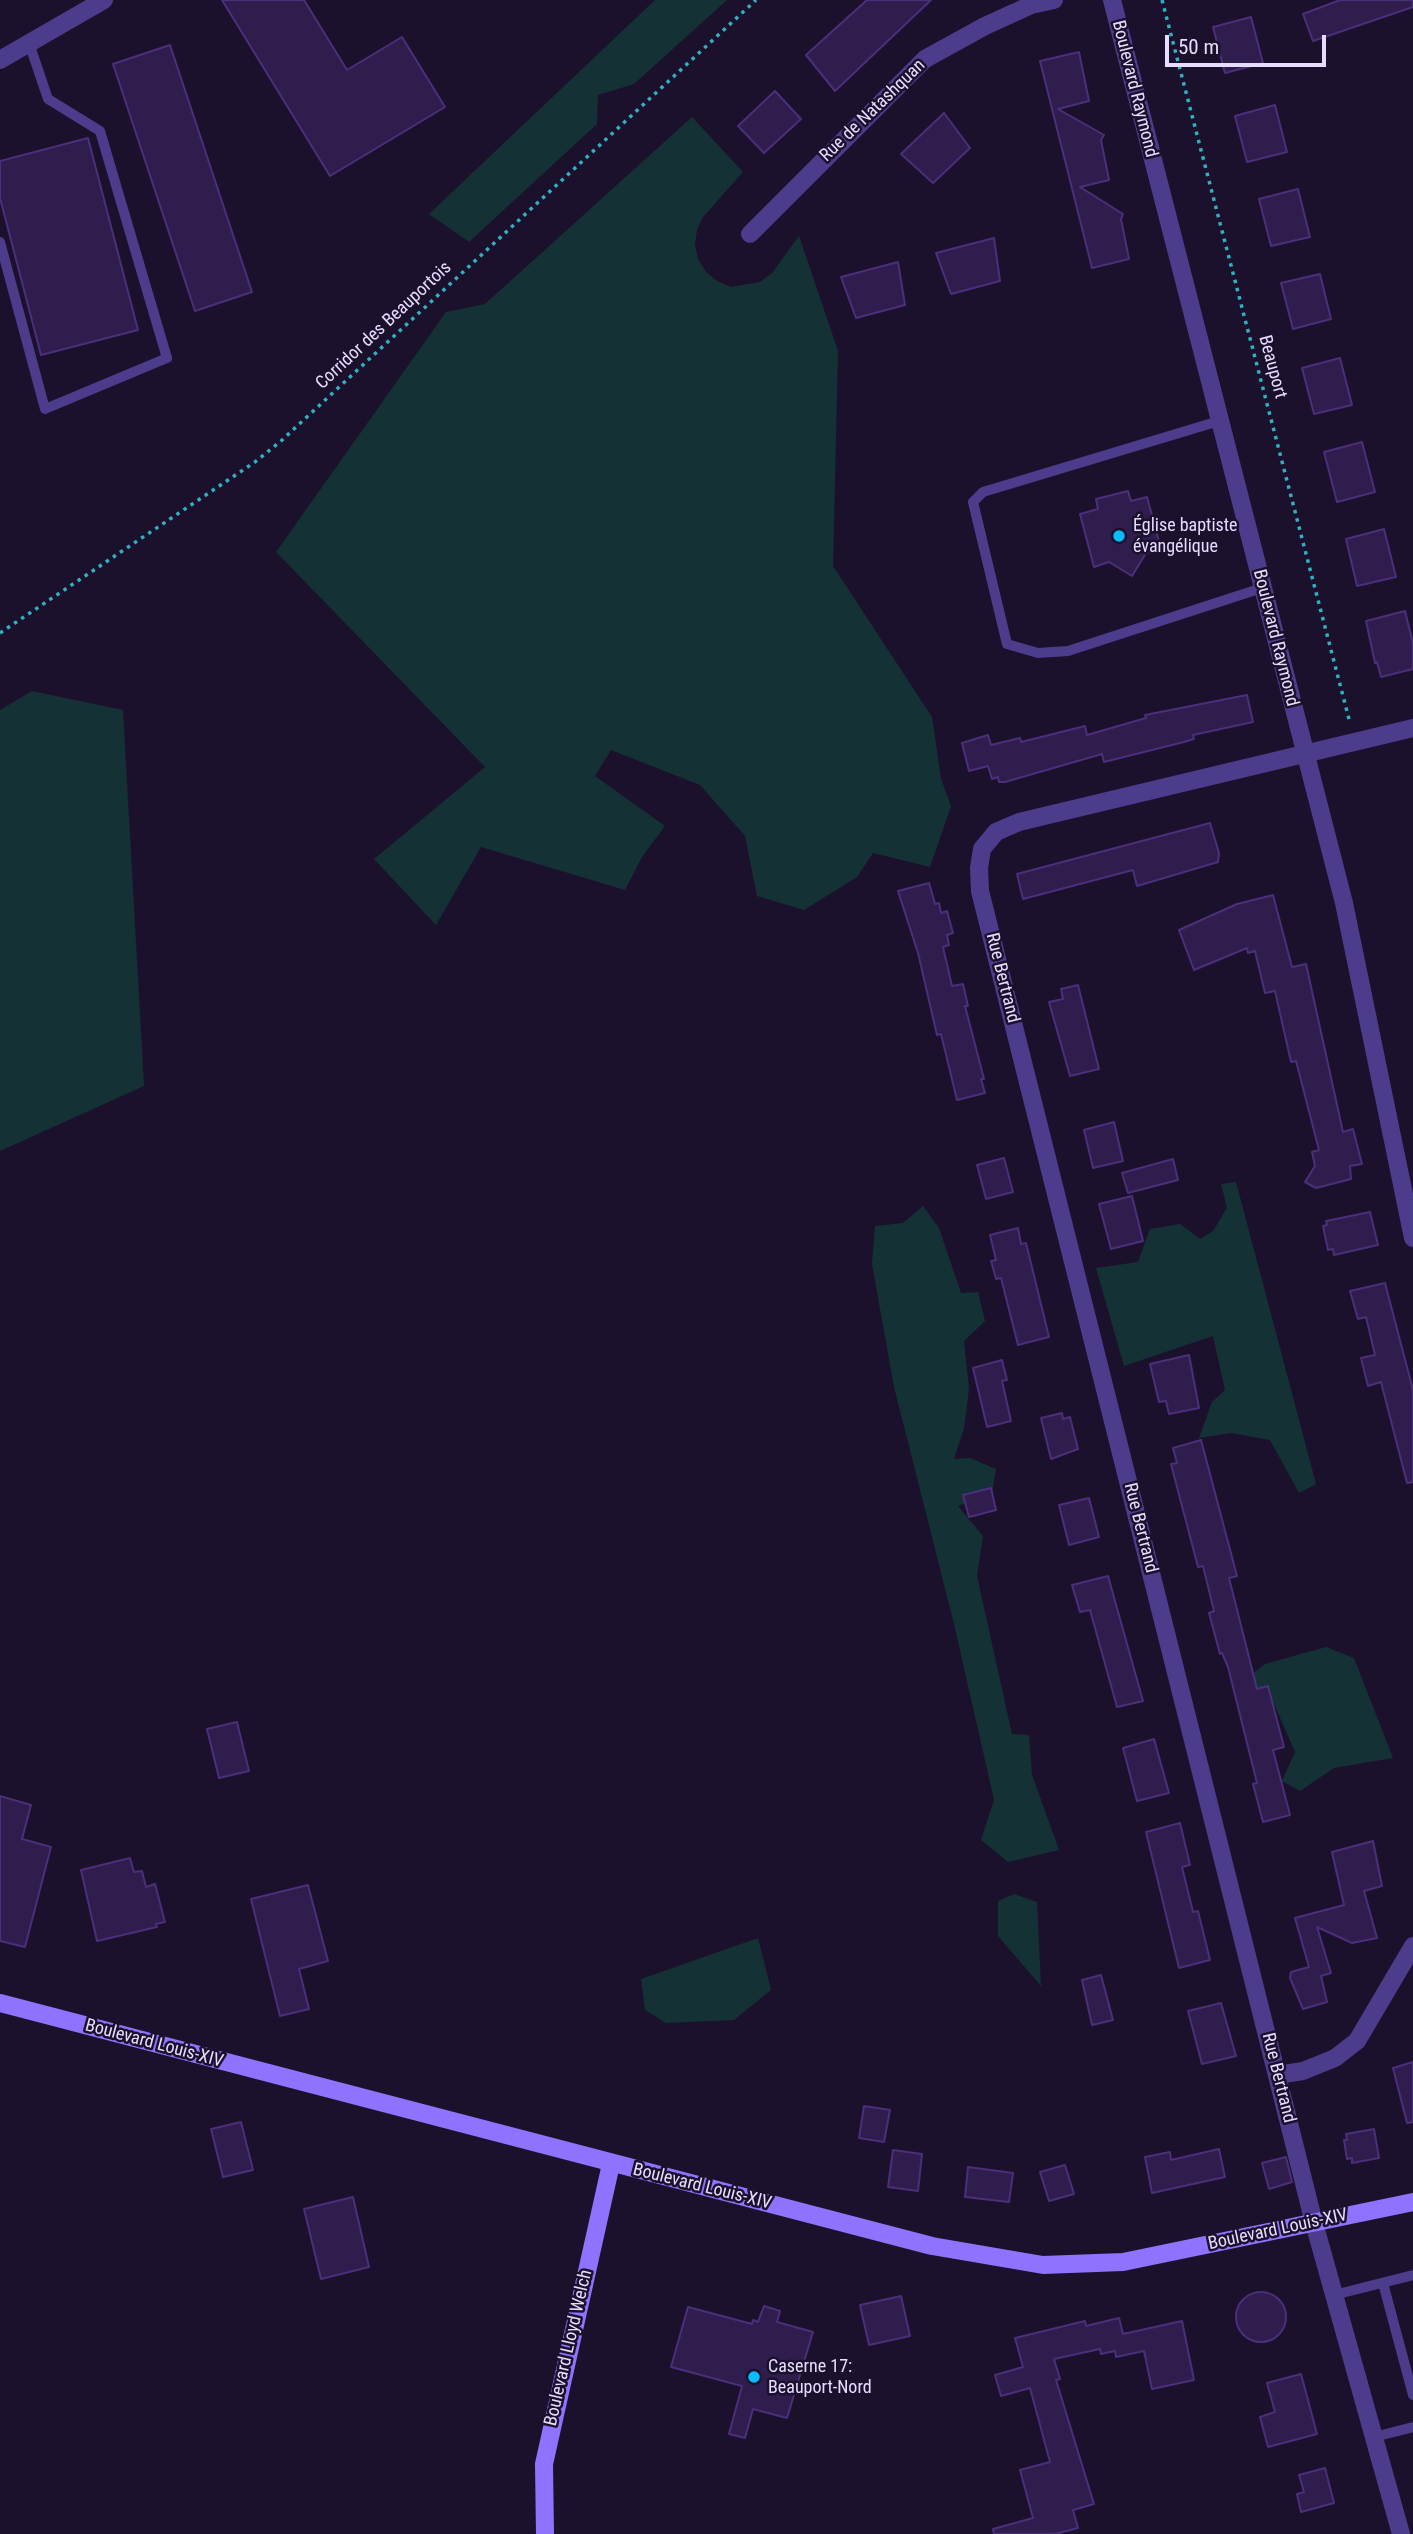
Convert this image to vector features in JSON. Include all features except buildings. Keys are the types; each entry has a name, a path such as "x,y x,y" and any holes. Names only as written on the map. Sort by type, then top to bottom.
{"main road":[{"name":"Boulevard Louis-XIV","path":"0,2003 932,2246 1043,2265 1123,2262 1413,2202"},
{"name":"Boulevard Lloyd Welch","path":"545,2534 544,2463 611,2164"}],"street":[{"path":"0,60 104,0"},
{"name":"Rue de Natashquan","path":"750,234 925,59 985,26 1031,5 1054,0"},
{"name":"Boulevard Raymond","path":"1112,0 1344,903 1413,1238"},
{"name":"Rue Bertrand","path":"1401,2534 1314,2222 987,918 979,868 982,849 996,832 1020,822 1413,728"},
{"path":"1277,2075 1303,2071 1335,2057 1357,2041 1413,1946"}],"lane":[{"path":"0,242 45,409 167,358 100,131 48,99 29,43"},
{"path":"1219,421 983,492 973,502 1007,644 1038,653 1068,651 1262,588"},
{"path":"1334,2295 1413,2275"},
{"path":"1383,2283 1413,2395"},
{"path":"1374,2437 1413,2427"}],"path":[{"name":"Corridor des Beauportois","path":"0,633 255,462 281,441 756,0"},
{"name":"Beauport","path":"1162,0 1354,742"}],"green space":[{"path":"655,0 727,0 634,84 598,95 597,124 469,242 429,214"},
{"path":"692,117 743,172 703,217 697,230 695,245 698,259 706,272 731,287 760,282 772,273 799,236 838,351 833,566 932,717 941,779 951,806 930,867 873,853 857,877 804,910 757,896 745,836 700,785 611,750 595,776 665,826 642,857 625,890 481,847 436,925 374,859 485,767 276,552 446,312 485,304"},
{"path":"32,691 123,710 144,1086 0,1151 0,710"},
{"path":"1236,1182 1316,1484 1299,1493 1270,1440 1231,1433 1199,1438 1212,1402 1225,1390 1213,1336 1124,1366 1096,1268 1138,1262 1150,1229 1180,1224 1200,1239 1213,1231 1227,1208 1221,1184"},
{"path":"923,1206 939,1228 961,1293 978,1292 985,1321 964,1341 969,1389 964,1428 954,1459 970,1458 996,1469 992,1494 958,1506 983,1536 977,1576 1012,1734 1029,1735 1032,1775 1059,1850 1008,1862 981,1840 994,1800 954,1624 894,1387 872,1264 875,1226 903,1223"},
{"path":"1326,1647 1354,1658 1393,1758 1334,1768 1300,1791 1282,1781 1295,1752 1274,1704 1237,1686 1265,1664"},
{"path":"1014,1894 1037,1902 1041,1986 998,1936 998,1901"},
{"path":"758,1938 771,1990 734,2020 666,2023 645,2010 641,1979"}],"place":[{"name":"Église baptiste évangélique","path":"1119,536"},
{"name":"Caserne 17: Beauport-Nord","path":"754,2377"}]}
